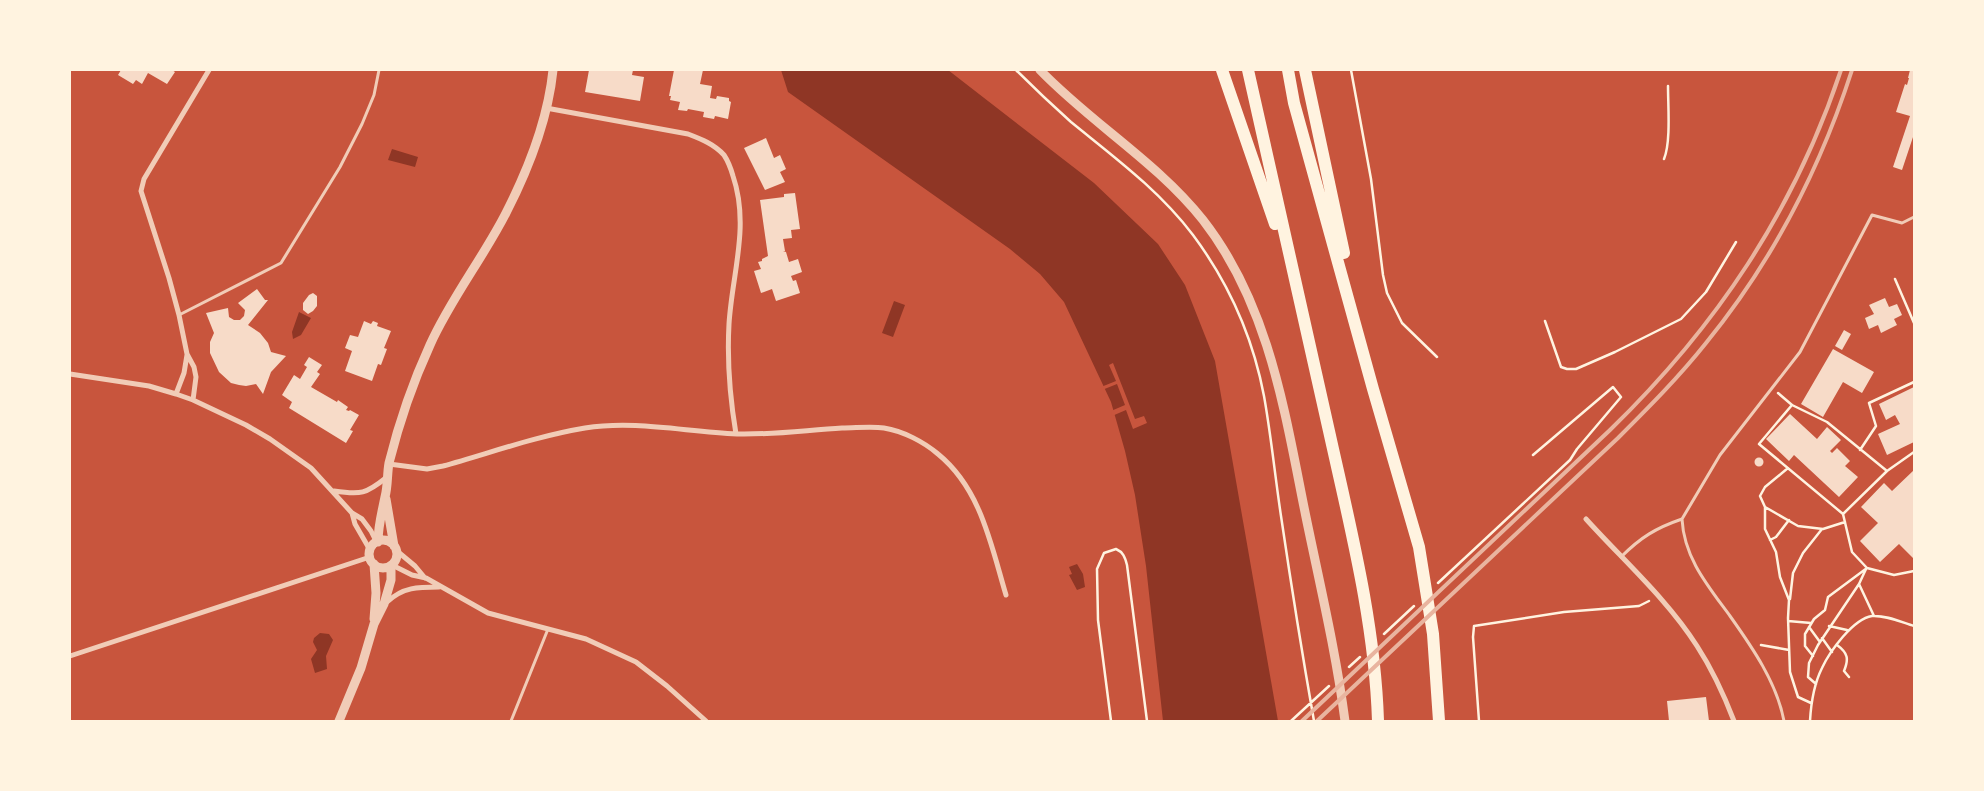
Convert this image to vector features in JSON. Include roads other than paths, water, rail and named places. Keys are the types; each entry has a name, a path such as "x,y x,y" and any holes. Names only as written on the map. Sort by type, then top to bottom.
{"highway":[{"path":"1222,70 1295,281"},
{"path":"1248,70 1342,488 1366,610 1377,685 1378,721"},
{"path":"1288,70 1294,103 1419,547 1433,634 1439,721"},
{"path":"1305,70 1373,389"}],"street":[{"path":"193,400 196,377 187,354 179,315 141,191 144,179 209,70"},
{"path":"70,656 371,557 377,542 386,496 389,464 400,424 430,344 509,206 520,183 546,108 553,70"},
{"path":"1040,70 1186,200 1221,246 1244,286 1266,341 1278,383 1338,668 1345,721"},
{"path":"546,108 688,134 708,142 724,155 736,186 741,212 741,238 728,336 732,405 736,434"},
{"path":"176,394 184,373 187,354"},
{"path":"70,374 149,386 176,394 193,400 270,439 311,468 352,512 362,519 372,531 377,542"},
{"path":"389,464 427,469 586,428 642,425 736,434 778,434 834,429 885,428 915,438 953,467 981,513 1006,595"},
{"path":"334,491 362,494 387,477"},
{"path":"339,721 361,668 374,624 384,604 391,580 391,565 396,558 386,496"},
{"path":"352,512 355,524 371,557 376,593 374,624"},
{"path":"1586,519 1658,597 1697,646 1716,681 1734,721"},
{"path":"377,542 387,541 426,578 488,612 586,638 636,662 667,686 706,721"},
{"path":"371,557 382,568 391,565 412,575 426,578"},
{"path":"384,604 404,590 440,587"}],"lane":[{"path":"179,315 281,263 340,167 362,124 374,95 379,70"},
{"path":"1784,721 1774,691 1748,642 1692,560 1683,532 1682,518 1720,455 1800,352 1872,216 1902,223 1914,217"},
{"path":"1621,557 1637,540 1660,527 1682,518"},
{"path":"511,721 548,629"}],"railway":[{"path":"1302,721 1610,430 1684,350 1748,264 1775,219 1800,171 1822,122 1841,70"},
{"path":"1317,721 1618,438 1664,392 1696,356 1752,280 1792,213 1825,143 1852,70"}]}
